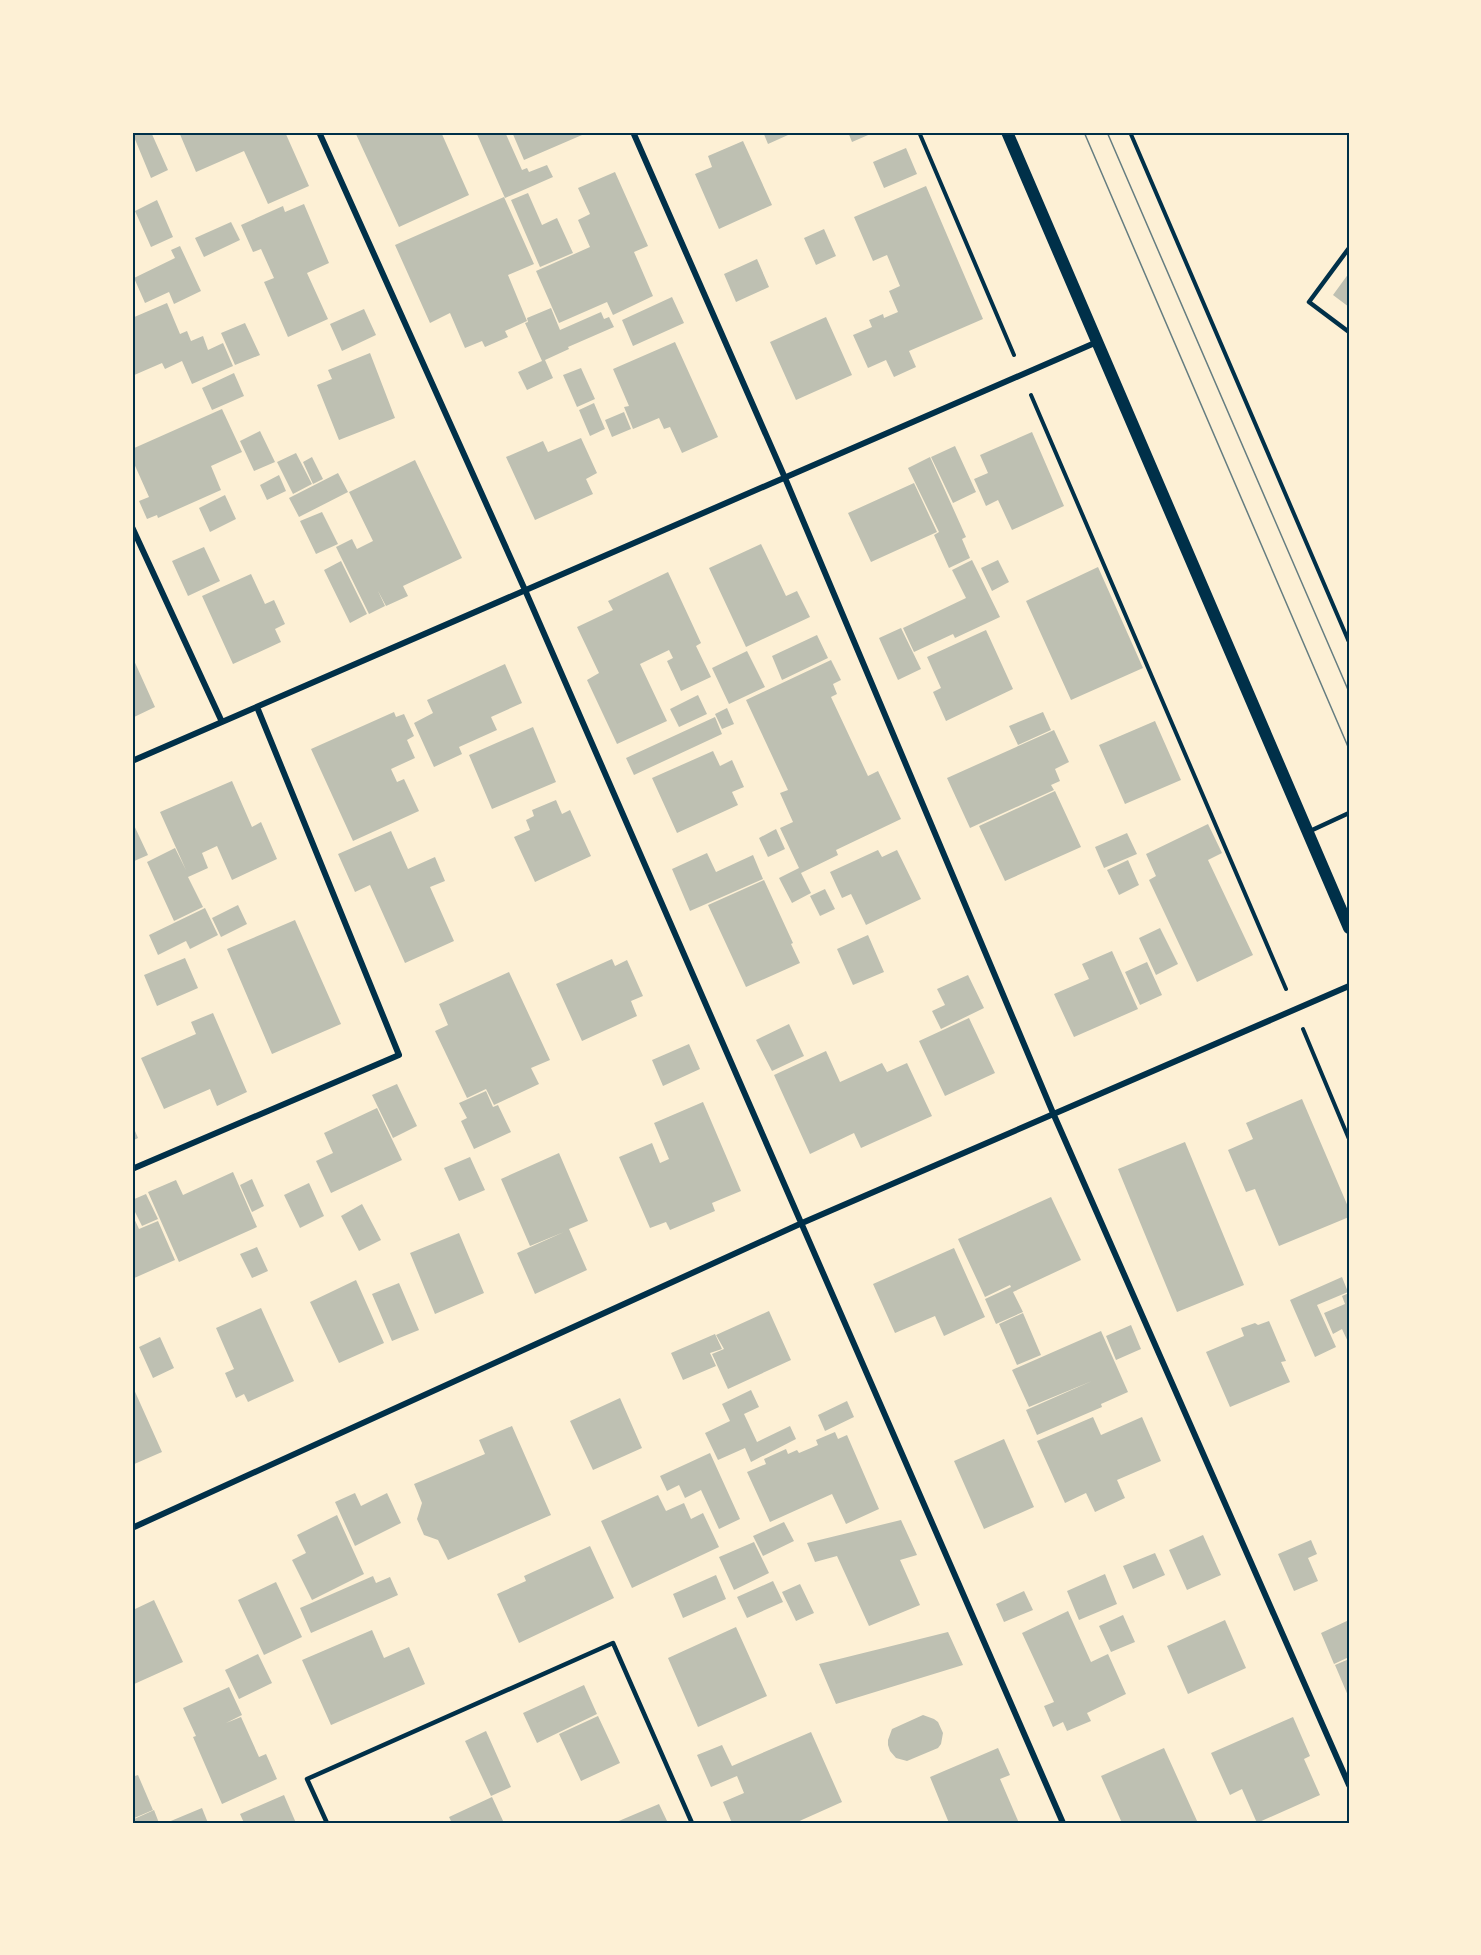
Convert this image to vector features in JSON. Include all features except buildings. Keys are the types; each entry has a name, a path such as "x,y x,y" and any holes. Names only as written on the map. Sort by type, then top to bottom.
{"main road":[{"path":"1007,132 1349,928"}],"street":[{"path":"319,132 525,590 1063,1823"},
{"path":"633,132 785,478 1053,1113 1349,1785"},
{"path":"132,761 1097,342"},
{"path":"132,527 222,722"},
{"path":"132,1169 399,1055 257,707"},
{"path":"132,1528 802,1223 1349,986"}],"lane":[{"path":"1349,248 1309,302 1349,332"},
{"path":"1308,832 1349,813"},
{"path":"327,1823 307,1779 613,1643 692,1823"}],"path":[{"path":"919,132 1349,1139"},
{"path":"1130,132 1349,642"}],"tram line":[{"path":"1084,132 1349,749"},
{"path":"1107,132 1349,692"}]}
